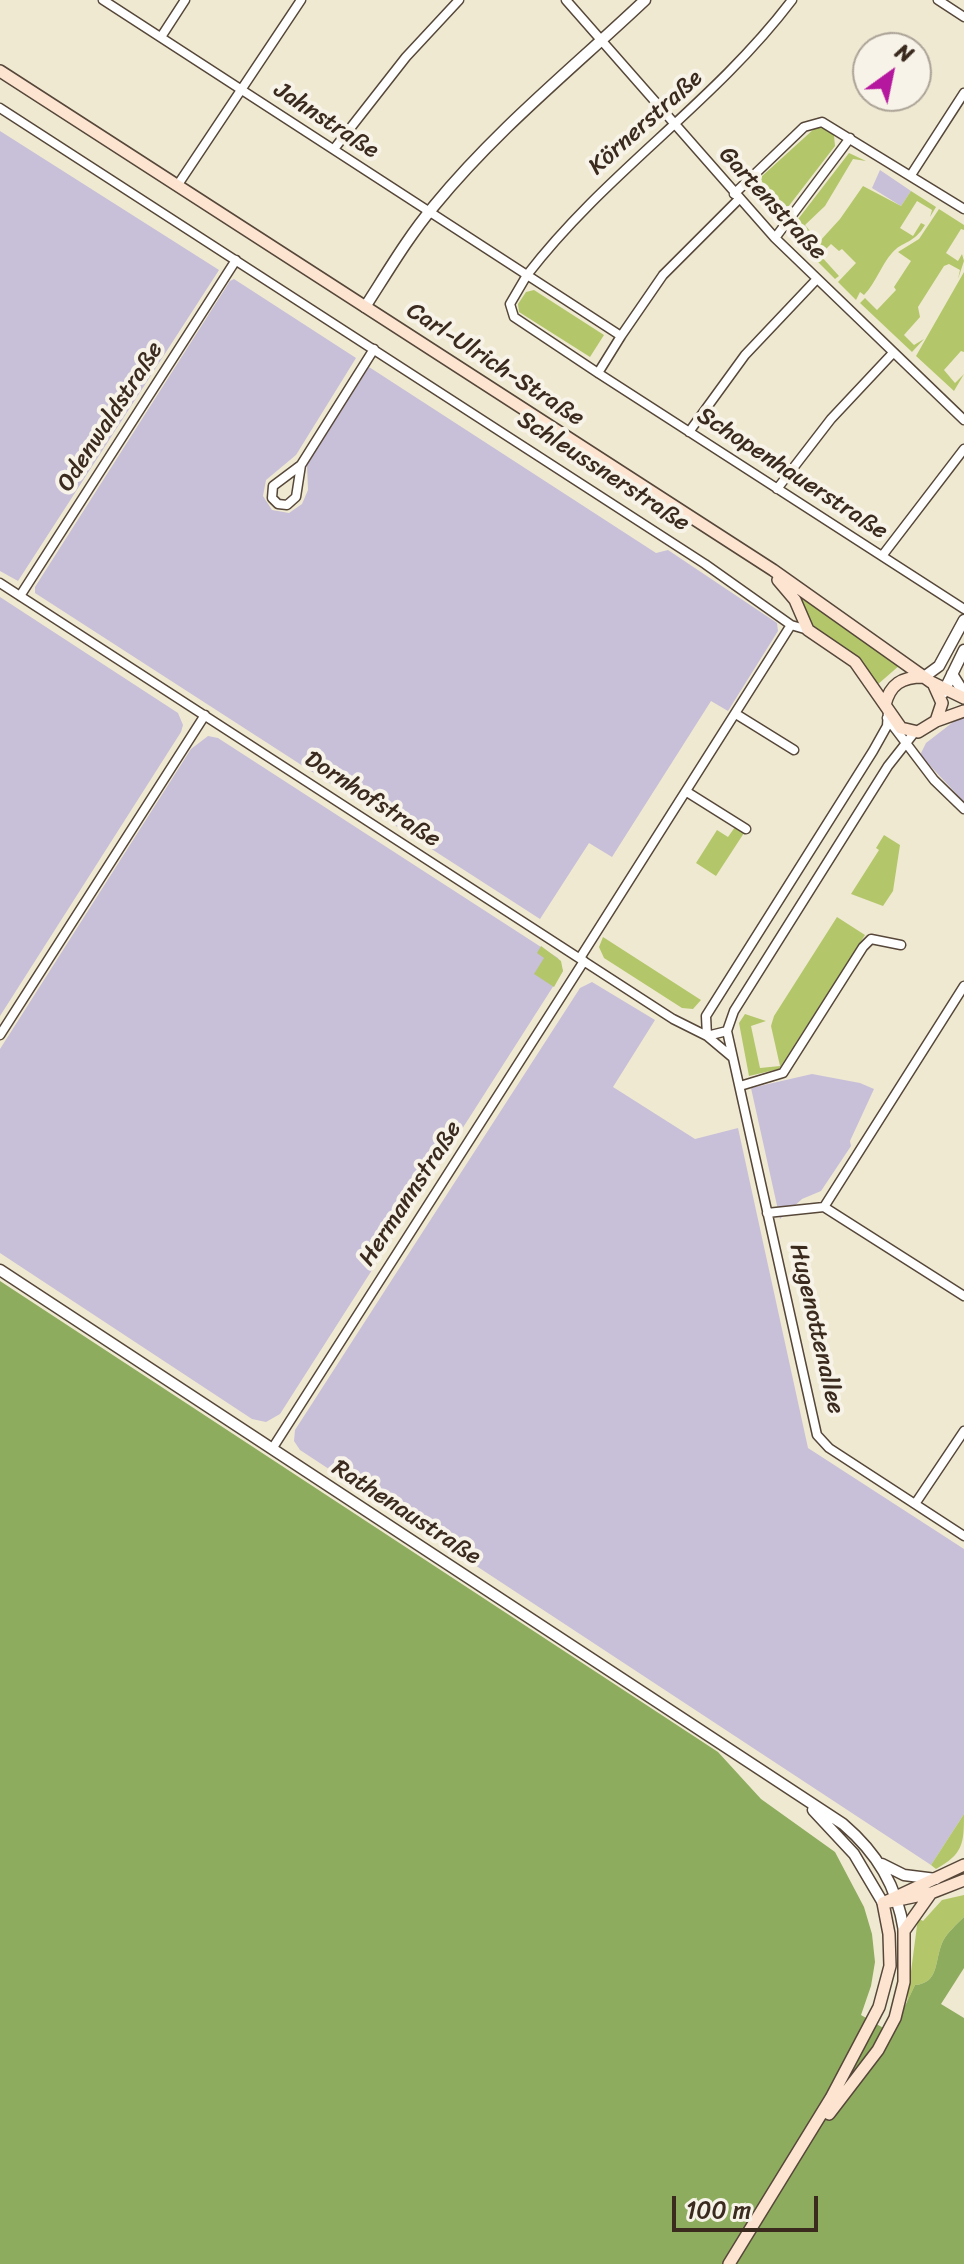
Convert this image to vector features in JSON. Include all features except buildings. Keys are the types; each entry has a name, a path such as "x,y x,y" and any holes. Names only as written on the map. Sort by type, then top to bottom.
{"main road":[{"name":"Carl-Ulrich-Straße","path":"0,71 753,559 943,689 964,696"},
{"name":"Schleussnerstraße","path":"753,559 786,587 808,630 868,676 887,712"},
{"path":"936,721 942,703 928,679 898,682 889,693 887,712 906,736 964,711"},
{"path":"729,2264 780,2184 879,2007 890,1966 889,1934 883,1903 964,1865"},
{"path":"897,1898 931,1893 964,1880"},
{"path":"780,2184 878,2050 895,2018 904,1982 904,1931 931,1893"}],"street":[{"name":"Jahnstraße","path":"103,0 621,336"},
{"path":"161,37 185,0"},
{"path":"177,186 301,0"},
{"path":"334,149 395,70 459,0"},
{"name":"Gartenstraße","path":"566,0 672,125 775,238 892,354 964,420"},
{"path":"365,307 429,212 504,129 645,0"},
{"name":"Körnerstraße","path":"598,373 514,317 510,304 527,275 591,200 749,54 792,0"},
{"path":"938,0 964,17"},
{"path":"911,175 964,93"},
{"name":"Schleussnerstraße","path":"0,108 705,564 791,625 808,630"},
{"path":"598,373 663,275 736,196 809,124 827,123 964,209"},
{"path":"775,238 850,138"},
{"name":"Odenwaldstraße","path":"20,596 236,260"},
{"path":"689,432 745,355 816,280"},
{"path":"301,465 296,497 287,505 278,504 271,494 273,486 301,465 374,349"},
{"path":"777,489 831,419 892,354"},
{"name":"Schopenhauerstraße","path":"598,373 964,609"},
{"path":"882,556 964,449"},
{"name":"Dornhofstraße","path":"0,583 673,1019 707,1036"},
{"path":"928,679 939,666 964,620"},
{"name":"Hermannstraße","path":"272,1449 791,625"},
{"path":"909,666 923,669 940,656 954,638"},
{"path":"942,703 943,689 964,650"},
{"path":"952,674 964,696"},
{"path":"732,1058 707,1036 704,1023 873,751 887,712"},
{"path":"736,714 794,750"},
{"path":"0,1035 205,715"},
{"path":"707,1036 727,1031 734,1011 906,736"},
{"path":"906,736 913,752 934,780 964,809"},
{"path":"687,792 746,829"},
{"path":"740,1086 783,1073 871,939 901,945"},
{"path":"824,1207 964,986"},
{"name":"Hugenottenallee","path":"727,1031 817,1435 829,1448 964,1536"},
{"path":"767,1213 824,1207 964,1296"},
{"name":"Rathenaustraße","path":"0,1270 843,1824 881,1863 897,1898 904,1931"},
{"path":"915,1504 964,1431"},
{"name":"Rathenaustraße","path":"791,1790 843,1840 868,1873 883,1903"},
{"path":"881,1863 904,1875 937,1879"}],"shaded area":[{"path":"0,131 219,270 18,581 0,571"},
{"path":"880,170 911,191 901,206 872,188"},
{"path":"234,279 356,358 296,455 266,480 263,496 272,510 289,513 302,504 308,490 307,465 369,367 656,553 668,550 777,623 778,631 728,711 711,701 612,857 589,843 540,919 35,593 35,587"},
{"path":"0,597 178,713 183,725 0,1016"},
{"path":"964,718 964,802 920,755 926,743 957,719"},
{"path":"208,736 218,738 558,958 563,971 280,1414 266,1422 252,1419 0,1253 0,1049 191,749"},
{"path":"592,982 655,1020 613,1087 695,1139 738,1128 808,1448 964,1549 964,1814 931,1865 300,1450 294,1441 295,1430 580,988"},
{"path":"812,1074 860,1083 874,1089 850,1141 851,1146 821,1191 802,1199 780,1219 751,1088"}],"green space":[{"path":"815,128 823,128 834,135 835,146 778,220 750,191 750,187"},
{"path":"849,153 866,161 853,159 825,206 805,225 817,239 813,239 806,249 792,235 800,234 799,229 792,227"},
{"path":"863,186 901,206 911,191 936,207 930,217 932,210 917,201 900,228 913,236 921,223 925,225 917,236 892,253 868,290 864,295 860,292 856,300 838,282 856,263 842,249 839,251 831,244 820,255 839,276 835,279 809,253 840,219"},
{"path":"939,209 964,225 964,230 961,229 946,253 958,261 962,254 964,261 958,279 960,270 949,264 944,266 918,307 920,317 904,335 914,345 924,339 912,352 860,303 865,298 877,310 896,290 894,287 911,261 898,252 919,239"},
{"path":"964,272 964,352 961,351 944,370 955,383 964,374 954,391 916,356"},
{"path":"534,290 604,335 590,357 519,312 518,304 526,292"},
{"path":"803,598 900,665 877,685 815,630 800,600"},
{"path":"735,827 744,833 716,876 696,863 717,830 728,837"},
{"path":"884,835 900,845 893,891 883,906 851,894 879,850 876,848"},
{"path":"837,917 865,935 779,1069 749,1076 739,1023 745,1014 766,1021 751,1026 760,1068 780,1066 771,1026 774,1016"},
{"path":"603,937 701,1000 693,1009 682,1008 604,958 599,947"},
{"path":"541,946 561,961 563,971 554,987 534,974 544,958 537,953"},
{"path":"0,1281 718,1752 761,1799 835,1852 864,1907 872,1934 875,1962 861,2015 892,2033 915,1985 929,1980 943,1941 964,1917 964,1968 941,2004 964,2018 964,2264 0,2264"},
{"path":"964,1814 957,1853 936,1869 931,1865"},
{"path":"964,1895 964,1917 943,1941 929,1980 915,1985 907,2002 918,1918 923,1921 942,1900"}]}
